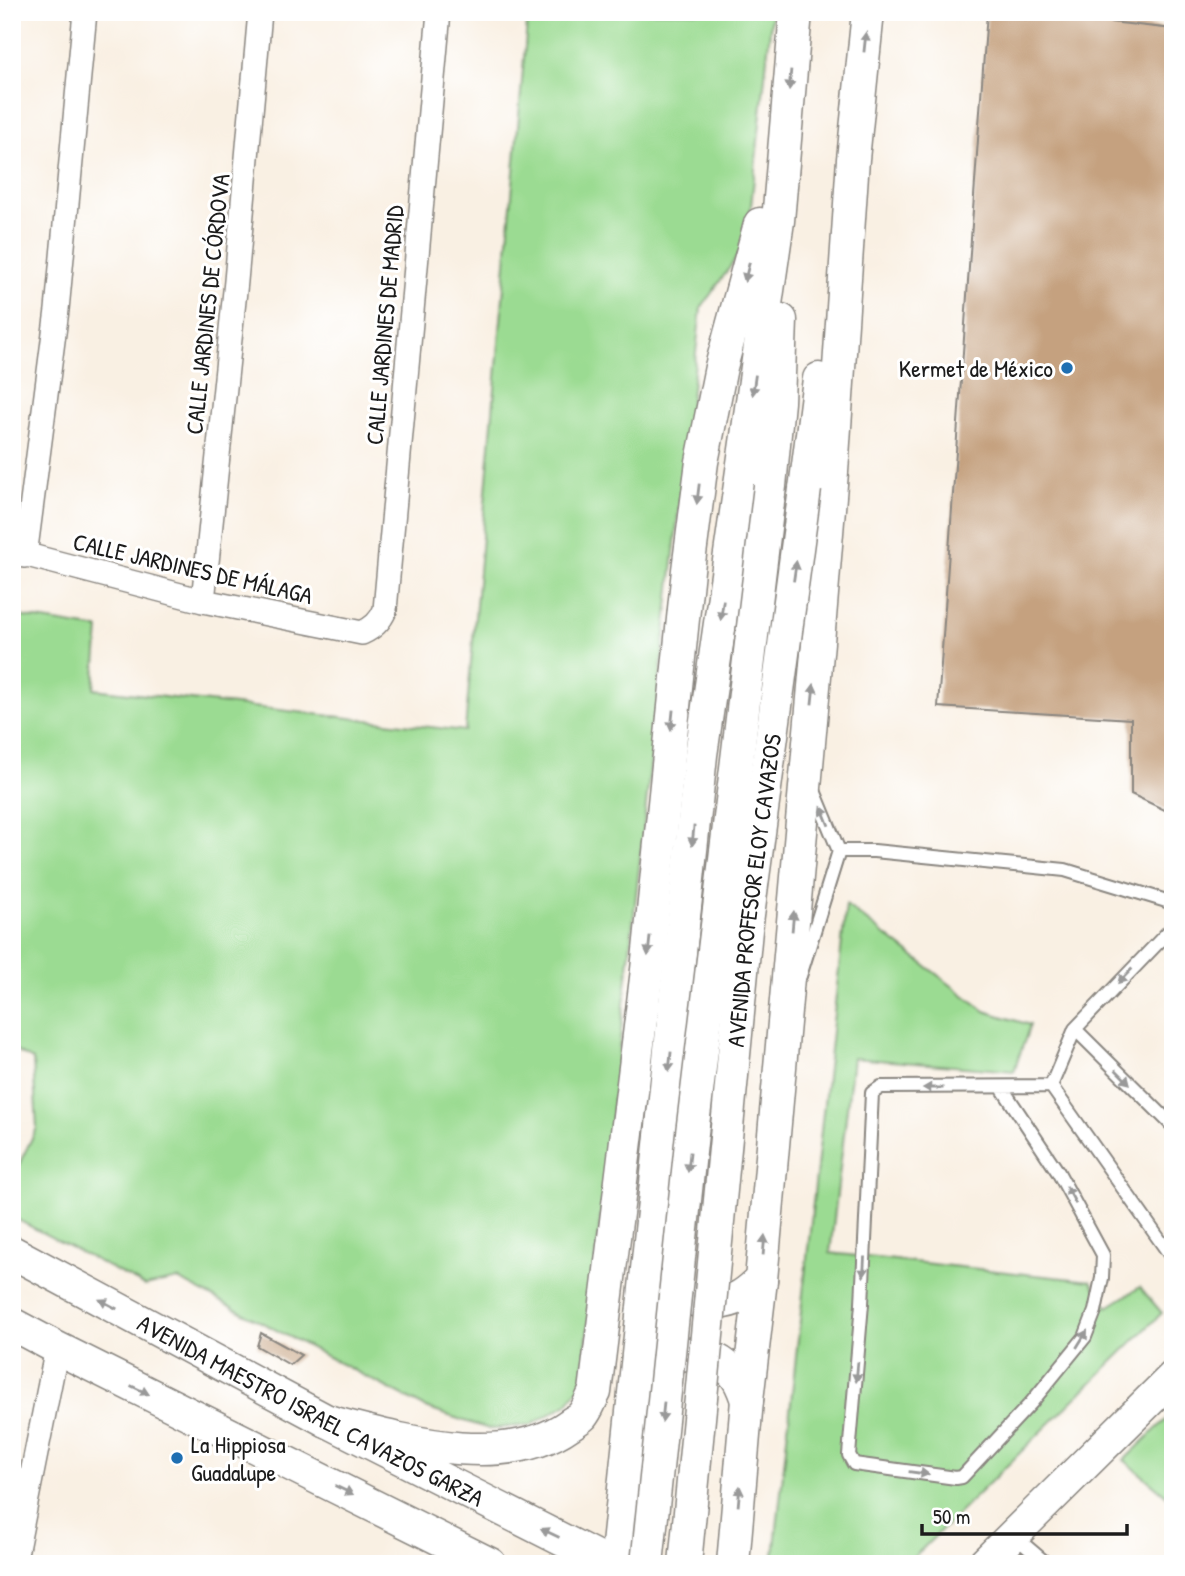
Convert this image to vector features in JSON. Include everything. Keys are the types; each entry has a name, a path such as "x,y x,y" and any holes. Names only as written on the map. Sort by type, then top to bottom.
{"main road":[{"name":"AVENIDA PROFESOR ELOY CAVAZOS","path":"616,1564 701,755 778,220 796,12"},
{"name":"AVENIDA PROFESOR ELOY CAVAZOS","path":"733,1564 785,1019 868,12"},
{"path":"327,1421 422,1443 494,1450 529,1444 558,1433 582,1416 595,1392 646,970 688,570 702,463 721,367 769,193 782,160"},
{"name":"AVENIDA PROFESOR ELOY CAVAZOS","path":"647,1564 692,1133 770,486 778,402 782,291 778,220"},
{"name":"AVENIDA PROFESOR ELOY CAVAZOS","path":"685,1564 747,930 818,382 837,271 849,221"},
{"path":"651,1250 661,1277 683,1296 710,1304 738,1298 761,1280"},
{"name":"AVENIDA MAESTRO ISRAEL CAVAZOS GARZA","path":"12,1252 327,1421 610,1564"},
{"path":"12,1324 479,1561"},
{"path":"635,1392 648,1370 669,1356 694,1353 718,1360 737,1377 747,1400"},
{"path":"984,1564 1173,1377"}],"street":[{"path":"19,553 57,310 85,12"},
{"name":"CALLE JARDINES DE CÓRDOVA","path":"203,601 261,12"},
{"name":"CALLE JARDINES DE MADRID","path":"362,633 378,622 384,610 439,12"},
{"name":"CALLE JARDINES DE MÁLAGA","path":"19,553 203,601 362,633"},
{"path":"14,1564 57,1348"}],"lane":[{"path":"785,1019 839,851 806,769"},
{"path":"839,851 887,852 1065,870 1173,903"},
{"path":"1051,1086 1075,1029 1173,927"},
{"path":"1075,1029 1173,1126"},
{"path":"1002,1088 1058,1172 1103,1255 1100,1291 1085,1337 1031,1403 962,1477 854,1464 849,1455 862,1304 872,1093 881,1087 1051,1086"},
{"path":"1051,1086 1173,1259"},
{"path":"1013,1535 1047,1564"}],"green space":[{"path":"528,12 772,12 747,243 701,308 582,1384 567,1404 531,1425 489,1429 428,1409 178,1279 145,1286 12,1217 12,1178 37,1128 33,1060 12,1049 12,615 99,629 94,689 465,731"},
{"path":"846,905 985,1011 1030,1025 1014,1071 853,1058 830,1253 1091,1281 1108,1307 1140,1287 1162,1313 907,1564 773,1564"},
{"path":"1173,1413 1173,1501 1124,1460"}],"building":[{"name":"Kermet de México","path":"987,12 1021,12 1173,29 1173,814 1131,794 1131,719 938,707"},
{"path":"261,1333 301,1355 290,1365 257,1346"}],"place":[{"name":"Kermet de México","path":"1067,368"},
{"name":"La Hippiosa Guadalupe","path":"177,1458"}]}
